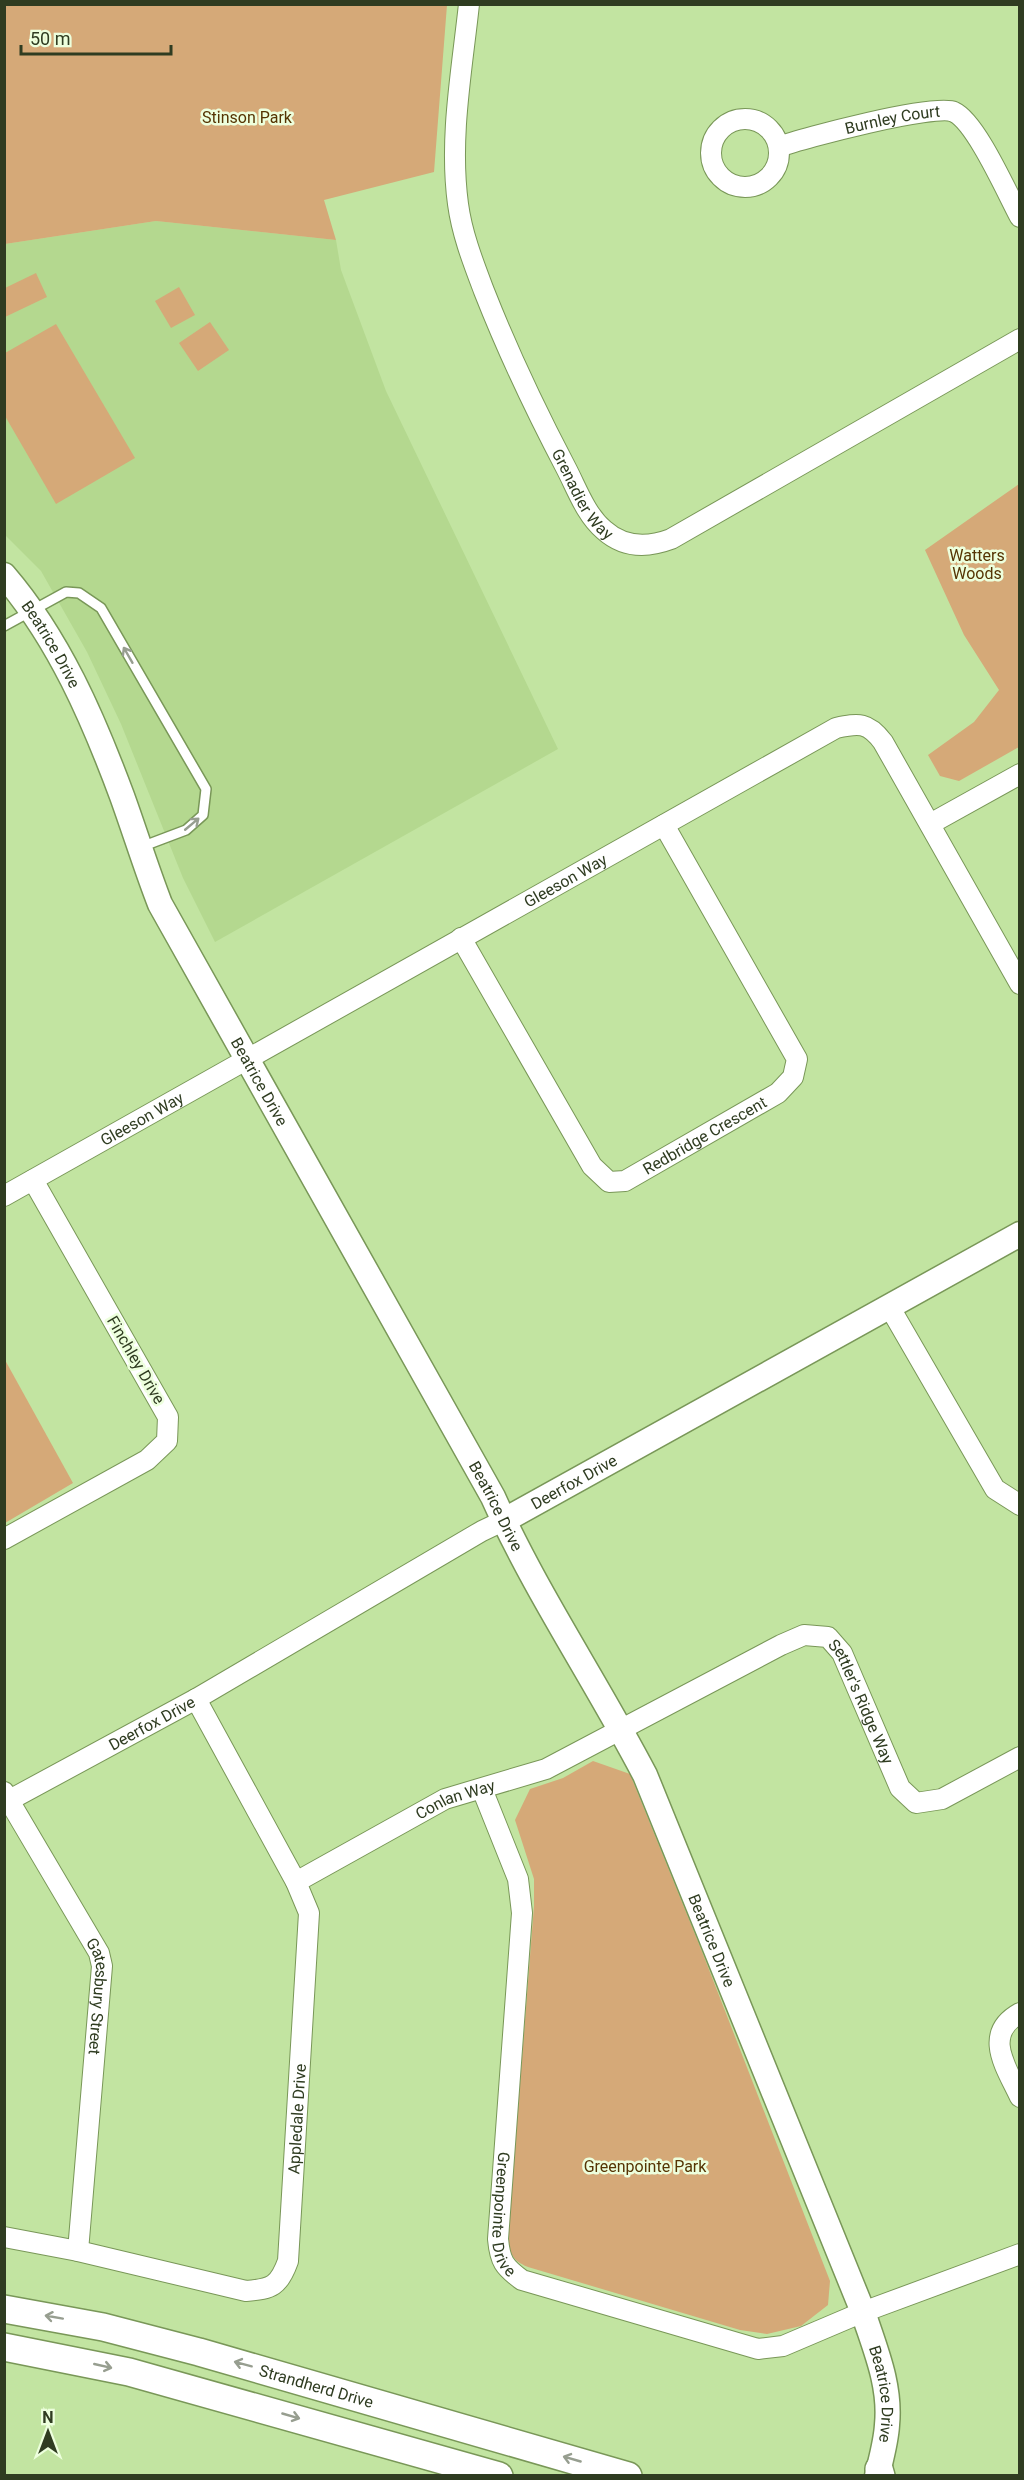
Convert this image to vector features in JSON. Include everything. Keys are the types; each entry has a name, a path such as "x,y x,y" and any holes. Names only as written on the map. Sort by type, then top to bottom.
{"main road":[{"name":"Strandherd Drive","path":"4,2309 103,2327 189,2349 628,2475"},
{"path":"4,2347 129,2372 499,2475"}],"street":[{"name":"Grenadier Way","path":"469,4 456,110 457,192 462,230 501,336 542,422 593,519 614,538 628,544 642,546 658,544 671,539 1020,339"},
{"name":"Burnley Court","path":"779,147 800,139 931,110 954,111 965,119 975,132 1020,216"},
{"name":"Beatrice Drive","path":"4,575 32,611 69,672 89,713 123,798 160,904 493,1497 519,1552 621,1728 661,1811 863,2312 881,2365 887,2395 887,2426 879,2473"},
{"name":"Gleeson Way","path":"4,1196 836,728 863,725 874,730 883,742 1020,984"},
{"path":"930,824 1020,774"},
{"name":"Redbridge Crescent","path":"461,938 592,1166 609,1182 625,1181 778,1093 793,1077 797,1059 664,825"},
{"name":"Finchley Drive","path":"4,1539 147,1460 167,1441 168,1417 33,1180"},
{"name":"Deerfox Drive","path":"6,1798 196,1699 482,1531 1020,1234"},
{"path":"889,1306 994,1490 1020,1505"},
{"name":"Settler's Ridge Way","path":"621,1728 780,1645 804,1635 828,1637 842,1653 900,1788 916,1803 942,1798 1020,1757"},
{"name":"Appledale Drive","path":"4,2237 78,2251 246,2291 266,2289 281,2279 288,2261 309,1913 296,1882 196,1699"},
{"name":"Conlan Way","path":"296,1882 445,1798 546,1769 621,1728"},
{"name":"Greenpointe Drive","path":"482,1789 518,1879 522,1913 498,2239 502,2264 522,2280 758,2349 783,2346 863,2312 1020,2254"},
{"name":"Gatesbury Street","path":"6,1798 99,1953 102,1966 78,2251"},
{"path":"1020,2013 1010,2019 1000,2032 1000,2052 1020,2097"}],"lane":[{"path":"4,626 66,592 79,593 101,608 206,789 203,815 186,830 139,848"}],"shaded area":[{"path":"156,221 336,240 341,270 386,391 558,749 215,942 183,878 121,724 87,652 41,571 5,535 5,244"}],"green space":[{"name":"Stinson Park","path":"5,4 447,5 434,172 324,200 336,240 156,221 5,244"},
{"path":"36,273 47,297 5,317 5,288"},
{"path":"179,287 195,315 171,328 155,301"},
{"path":"210,322 229,350 198,371 179,343"},
{"path":"56,324 135,458 56,504 5,416 5,353"},
{"name":"Watters Woods","path":"1019,484 1019,747 959,781 940,776 928,755 974,722 999,690 964,635 925,550"},
{"path":"5,1360 73,1483 4,1523"},
{"name":"Greenpointe Park","path":"593,1761 630,1774 701,1949 830,2281 828,2305 801,2326 767,2334 740,2330 528,2267 514,2258 510,2251 508,2235 534,1906 534,1879 515,1820 530,1789 563,1778"}]}
